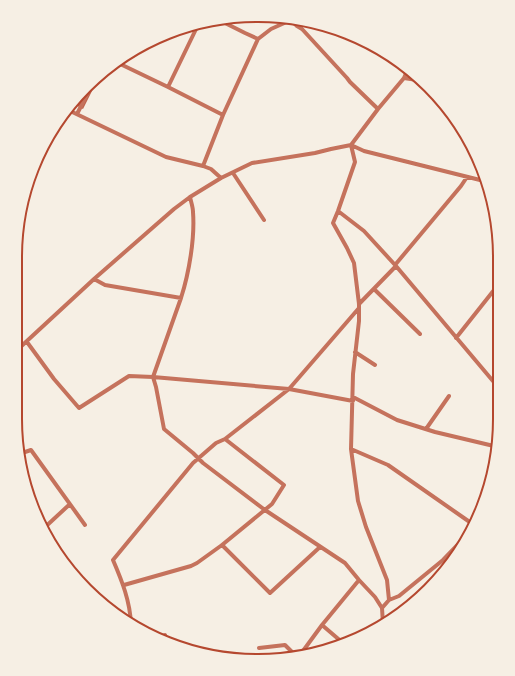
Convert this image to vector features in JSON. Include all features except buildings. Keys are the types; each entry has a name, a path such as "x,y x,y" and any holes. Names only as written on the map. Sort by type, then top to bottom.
{"street":[{"path":"227,24 258,39"},
{"path":"203,166 223,115 258,39 284,24"},
{"path":"297,26 302,29 350,82 378,109"},
{"path":"168,87 195,30"},
{"path":"122,65 223,115"},
{"path":"351,145 406,74"},
{"path":"404,78 412,79"},
{"path":"77,114 87,95"},
{"path":"73,112 166,157 211,169 221,178"},
{"path":"351,145 355,162 333,222 354,263 359,306 359,321 353,374 351,449 358,501 366,527 387,580 389,600"},
{"path":"22,346 94,279 174,209 190,197 221,178 252,163 315,153 351,145 364,151 480,180"},
{"path":"233,173 264,220"},
{"path":"130,616 124,585 114,560 198,458 289,389 359,306 396,266 467,177"},
{"path":"190,197 193,211 193,233 186,282 153,377 164,430 203,463 265,510 345,563 376,597 382,608 383,617"},
{"path":"338,211 364,231 396,266 493,381"},
{"path":"94,279 105,285 181,298"},
{"path":"374,290 420,334"},
{"path":"456,338 493,291"},
{"path":"27,342 54,380 79,408 129,376 289,389 353,399 397,420 491,445"},
{"path":"355,352 375,365"},
{"path":"426,429 449,396"},
{"path":"124,585 197,563 222,545 272,504 284,485 225,439"},
{"path":"351,449 388,465 469,522"},
{"path":"25,452 31,450 85,524"},
{"path":"47,525 70,504"},
{"path":"222,545 270,593 320,547"},
{"path":"382,608 389,600 399,596 451,552"},
{"path":"305,649 322,625 359,580"},
{"path":"322,625 339,640"},
{"path":"259,648 285,645 291,651"}]}
